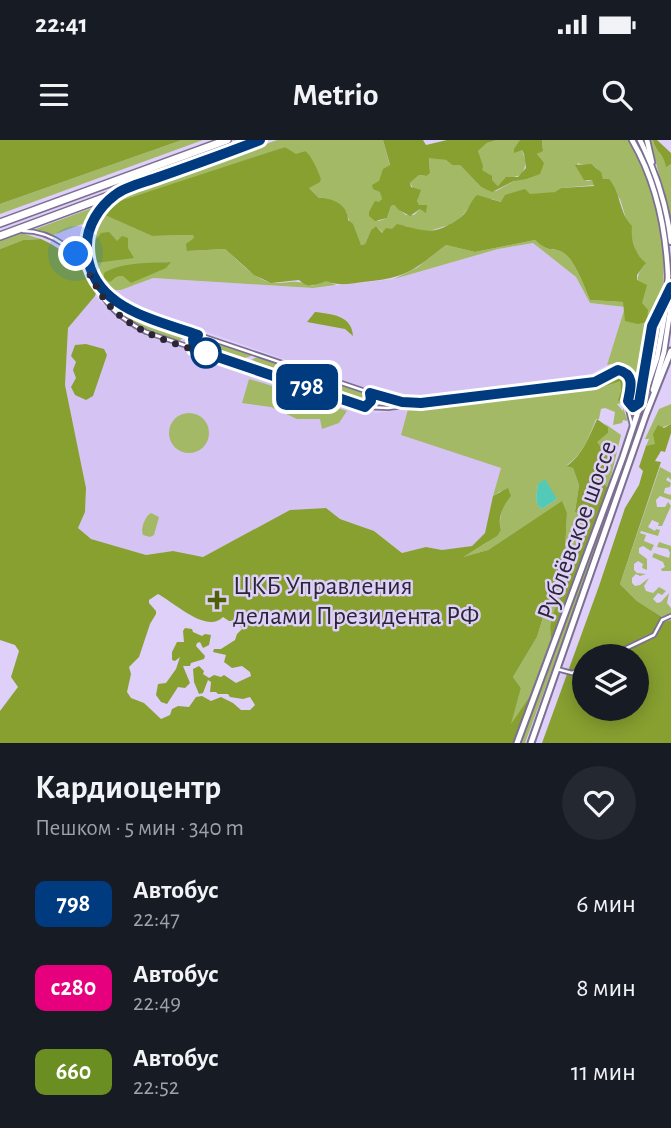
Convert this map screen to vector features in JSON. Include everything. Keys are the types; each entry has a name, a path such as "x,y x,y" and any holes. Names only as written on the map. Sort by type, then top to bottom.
{"highway":[{"path":"0,236 260,140"},
{"path":"0,223 224,141"}],"main road":[{"path":"632,140 646,166 662,220 668,276 669,307 664,352 646,414"},
{"path":"639,140 657,180"},
{"path":"647,140 671,243"},
{"name":"Рублёвское шоссе","path":"517,743 633,428 652,326 671,287"},
{"path":"637,415 657,358 669,307"},
{"name":"Рублёвское шоссе","path":"531,743 646,414 671,351"}],"street":[{"path":"117,193 99,212 88,235 88,261 110,306 146,332 365,407 387,408 595,382 618,370 631,379 628,401 633,428"},
{"path":"16,230 31,231 61,243 76,254 113,300 134,313 392,400 421,403"},
{"path":"628,401 631,406 639,403"},
{"path":"635,644 654,635 662,620 671,616"},
{"path":"558,669 572,673"}],"shaded area":[{"path":"0,140 182,140 0,204"},
{"path":"182,140 203,140 0,214 0,204"},
{"path":"277,140 383,140 390,166 379,181 382,199 370,216 379,221 387,218 391,206 394,205 406,215 414,215 420,209 418,197 410,183 419,175 427,176 430,173 429,157 460,165 481,187 496,191 518,179 541,160 537,154 543,150 542,140 629,140 646,175 657,210 664,253 663,294 650,323 635,405 634,374 620,362 607,365 625,307 642,303 638,278 645,265 636,251 620,199 593,166 577,163 587,181 592,180 595,185 561,188 556,192 501,202 492,199 473,203 461,217 449,225 426,232 405,226 383,233 376,226 371,230 365,244 361,245 346,211 319,198 308,187 321,179 305,151 296,155 285,147 104,214 152,236 193,235 195,238 187,251 225,249 251,272 269,282 299,282 312,286 326,280 336,285 313,288 153,278 121,290 107,290 94,266 91,241 99,218 118,199","holes":["170,262 116,277 141,264"]},
{"path":"383,140 423,140 426,145 447,140 497,140 487,143 478,151 482,170 492,176 498,186 506,177 518,177 526,168 522,150 514,153 520,140 542,140 543,151 537,154 544,163 540,174 514,181 492,192 481,187 460,165 429,158 430,173 427,176 419,175 410,183 411,187 421,190 417,201 419,205 427,205 426,213 420,209 410,216 394,205 391,206 387,218 375,221 369,216 369,212 375,201 382,199 380,192 373,189 372,185 379,181 383,169 390,165"},
{"path":"520,140 525,163 521,175 498,186 481,170 478,151 487,143"},
{"path":"650,140 653,140 667,166 671,164 671,220"},
{"path":"653,140 657,140 671,153 671,164 666,167"},
{"path":"285,147 296,154 305,151 310,156 321,179 309,188 319,198 329,199 343,206 361,245 365,244 371,230 376,226 382,233 386,228 392,229 397,224 429,231 443,228 464,215 477,195 501,202 505,195 525,189 530,194 555,192 561,188 594,186 592,180 584,180 575,165 591,164 601,172 603,179 609,179 616,190 632,226 632,236 639,256 646,263 637,275 637,280 647,285 642,303 648,310 647,322 638,324 625,321 623,302 590,300 569,257 561,251 544,247 535,240 475,252 446,245 408,272 378,280 340,284 326,281 315,285 299,280 271,283 254,275 225,249 187,251 186,244 194,238 193,235 152,236 103,214 123,200"},
{"path":"100,205 90,221 51,236 33,230"},
{"path":"90,221 85,249 78,252 51,236"},
{"path":"109,232 117,241 122,236 128,238 128,248 134,258 95,263 94,242 101,233"},
{"path":"21,233 41,239 23,240 0,249 0,241"},
{"name":"ЦКБ Управления делами Президента РФ","path":"41,239 59,249 80,266 97,290 68,328 65,385 86,488 85,512 78,528 91,539 146,555 173,551 203,557 290,510 326,508 340,519 374,531 402,553 426,547 442,550 472,546 485,533 493,496 508,488 511,496 502,512 501,530 497,536 463,557 488,550 562,501 567,513 567,555 588,530 586,517 575,512 579,485 573,468 567,466 581,451 597,419 608,427 608,433 597,442 608,456 602,479 608,489 552,640 552,620 567,587 565,581 549,598 537,637 513,677 521,688 511,724 532,693 514,743 0,743 0,711 18,687 11,677 19,651 15,645 0,640 0,249 23,240","holes":["158,594 200,620 216,621 223,617 236,621 242,629 235,640 221,649 214,649 213,652 226,655 224,662 232,668 242,666 251,676 236,683 224,675 209,678 199,666 193,669 194,682 199,694 203,693 208,680 211,682 210,692 243,699 250,697 255,705 250,710 241,710 221,697 211,701 202,696 196,697 189,707 178,706 172,709 170,715 161,719 144,703 131,698 127,692 131,674 129,667 139,657 156,614 149,600"]},
{"path":"535,240 544,247 561,251 569,257 590,300 623,302 625,307 590,303 576,277 533,243 498,249 394,279 418,267 446,245 475,252"},
{"path":"533,243 576,277 590,303 625,307 607,365 586,377 409,400 396,399 123,302 109,289 121,290 153,278 313,288 394,279 498,249"},
{"path":"171,262 166,268 131,283 123,276 110,282 104,279 104,273 111,269"},
{"path":"95,296 121,322 145,335 365,410 376,413 408,409 402,435 501,468 485,533 472,546 442,550 426,547 403,553 374,531 340,519 325,508 290,510 203,557 173,551 146,555 91,539 78,528 85,512 86,488 65,385 68,328"},
{"path":"106,296 131,314 181,331 183,338 179,341 137,326 119,313"},
{"path":"315,312 345,320 352,329 353,336 345,329 307,322"},
{"path":"658,314 661,316 656,352 646,381 650,341"},
{"path":"201,338 251,356 235,361 197,348 195,339"},
{"path":"86,344 104,349 107,355 93,396 86,400 75,395 71,387 76,378 73,370 76,362 71,356 75,345"},
{"path":"255,358 367,394 370,400 363,404 248,365 249,361"},
{"path":"618,373 625,376 627,388 624,398 618,401 620,381 606,386 603,382"},
{"path":"249,379 347,411 339,423 322,429 320,419 297,419 271,407 242,403"},
{"path":"620,380 619,400 624,398 623,403 617,404 623,411 623,408 628,421 623,420 622,423 613,425 615,412 601,409 599,419 596,419 585,445 567,465 573,468 579,485 575,512 586,517 588,530 567,555 567,513 561,502 488,550 460,558 486,543 501,530 501,491 493,496 501,468 401,435 408,409 595,386 603,382 607,386","holes":["538,484 557,499 542,509 536,495"]},
{"path":"671,404 671,424 661,428 654,446 646,446 649,439 645,439 659,409"},
{"path":"189,413 197,414 203,419 208,425 208,441 203,447 197,452 189,453 181,452 175,447 170,441 169,433 170,425 175,419 181,414"},
{"path":"604,423 621,435 608,489 602,479 608,456 596,442 608,433 608,427"},
{"path":"671,424 671,433 665,452 661,451 655,461 661,462 620,584 637,601 662,617 664,622 671,620 671,743 542,743 572,660 572,721 649,721 649,644 578,644 625,508 639,485 643,471 639,467 646,446 655,444 653,434 658,425 664,428"},
{"path":"660,467 671,473 671,480 668,477 666,480 671,483 670,487 665,488 664,493 671,495 671,500 660,496 656,500 657,507 665,507 668,502 671,506 662,526 652,520 648,527 655,531 660,530 658,536 641,531 640,533 646,535 644,541 654,545 651,551 643,546 639,548 639,553 647,559 647,570 642,568 643,564 638,561 634,564 637,573 646,574 636,574 632,583 635,586 640,585 649,578 644,586 646,591 653,593 659,587 666,591 662,595 658,593 653,599 657,603 669,593 667,603 671,614 662,617 637,601 620,584"},
{"path":"545,479 557,499 542,509 537,504 536,494 538,484"},
{"path":"614,492 579,597 525,743 520,743"},
{"path":"151,513 159,517 154,535 150,537 143,535 142,529"},
{"path":"659,542 671,546 671,571 662,571 665,567 663,562 652,557 654,553 669,558 668,549 657,547"},
{"path":"565,580 567,587 552,620 552,640 532,693 510,726 521,688 513,677 537,637 549,598"},
{"path":"185,628 202,636 211,635 209,645 203,648 200,642 197,643 196,646 205,656 204,659 191,663 190,666 183,666 190,683 185,688 178,687 167,704 161,702 156,695 158,684 166,683 176,669 180,657 172,660 172,652 177,642 184,642"}],"bus line":[{"name":"798","path":"260,140 117,193 104,204 88,235 88,261 93,277 107,295 134,313 198,335 193,339 194,349 365,407 371,401 370,393 402,402 421,403 595,382 618,370 631,379 628,401 633,407 639,403 654,319 671,287"}],"place":[{"name":"ЦКБ Управления делами Президента РФ","path":"217,600"}],"route":[{"path":"76,254 110,306 126,320 146,332 206,353"}]}
